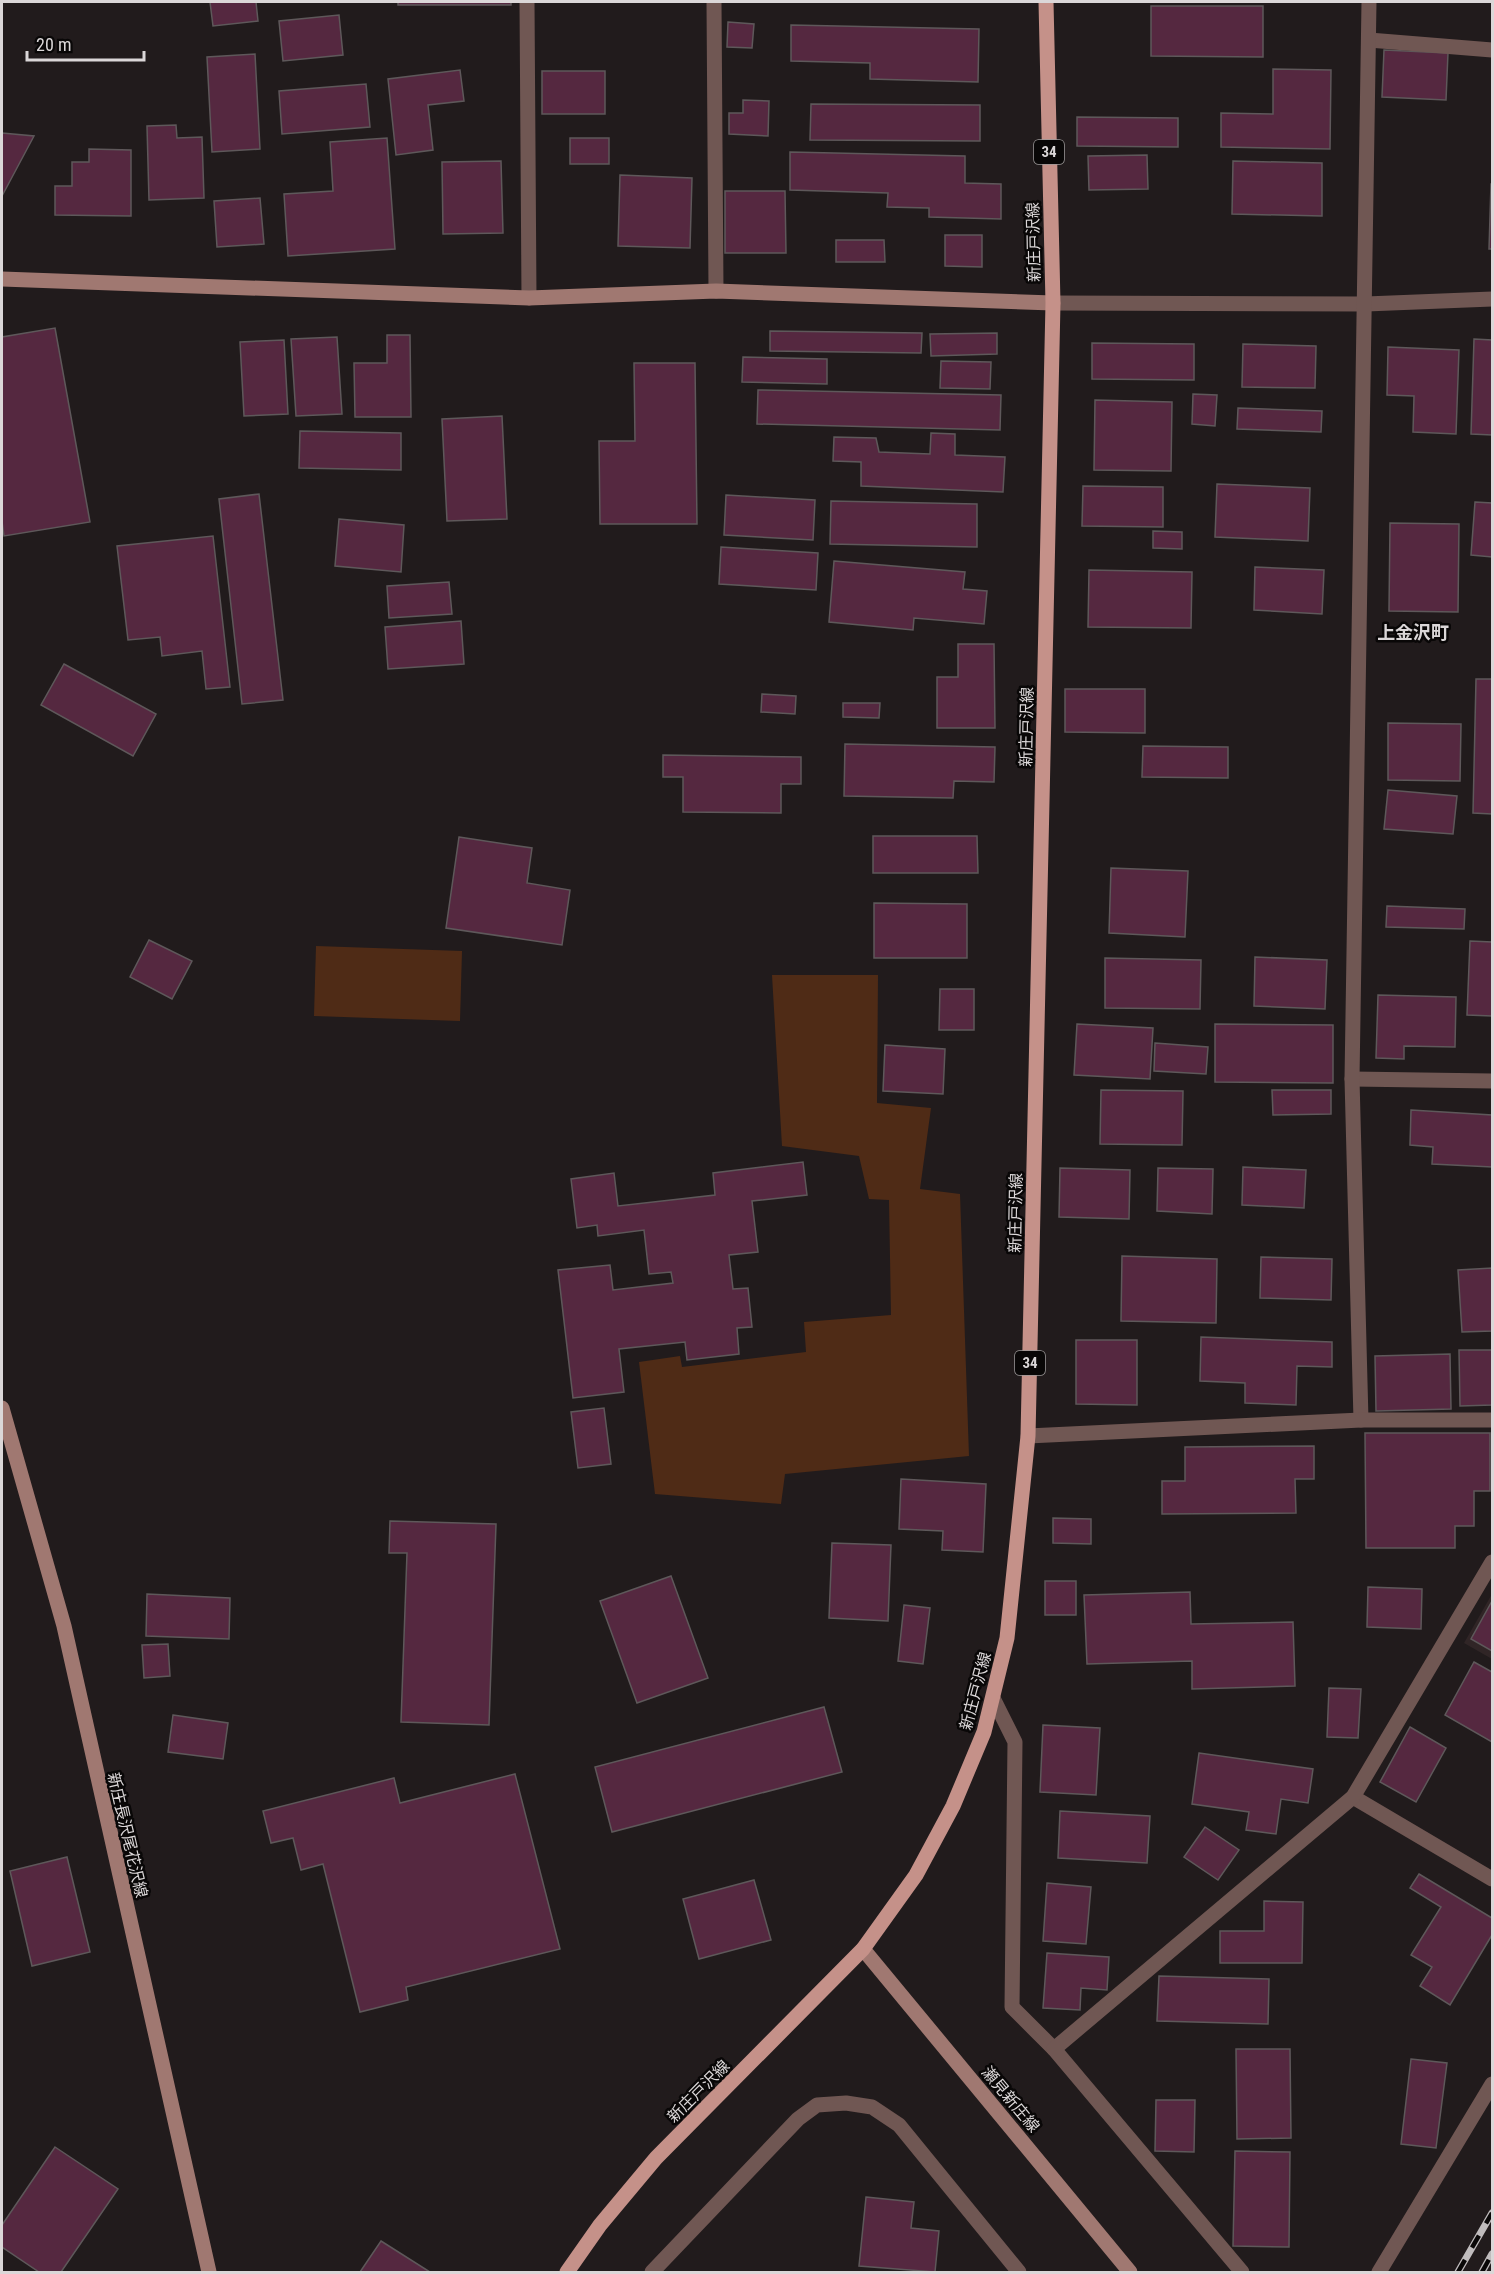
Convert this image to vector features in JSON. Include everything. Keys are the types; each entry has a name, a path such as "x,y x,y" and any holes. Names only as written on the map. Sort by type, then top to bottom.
{"main road":[{"name":"新庄戸沢線","path":"567,2272 600,2224 656,2158 863,1949 916,1875 953,1806 984,1732 1007,1638 1028,1436 1053,303 1046,2"},
{"path":"2,279 528,298 716,291 1053,303"},
{"name":"新庄長沢尾花沢線","path":"2,1408 64,1626 209,2272"},
{"name":"瀬見新庄線","path":"863,1949 1130,2272"}],"street":[{"path":"527,2 528,298"},
{"path":"714,2 716,291"},
{"path":"1360,1420 1352,1079 1369,2"},
{"path":"1368,40 1492,50"},
{"path":"1053,303 1366,304 1492,299"},
{"path":"1352,1079 1492,1081"},
{"path":"1028,1436 1360,1420 1492,1420"},
{"path":"1054,2049 1353,1797 1492,1562"},
{"path":"993,1698 1015,1742 1012,2007 1054,2049 1242,2272"},
{"path":"1353,1797 1492,1879"},
{"path":"1379,2272 1492,2084"},
{"path":"652,2272 798,2119 817,2105 846,2103 872,2107 899,2126 1019,2272"}],"shaded area":[{"path":"316,946 462,951 460,1021 314,1016"},
{"path":"772,975 878,975 877,1103 931,1108 920,1189 960,1194 969,1456 785,1474 781,1504 655,1494 639,1362 680,1356 682,1367 806,1352 804,1322 891,1315 889,1200 869,1199 859,1156 782,1146"},
{"path":"1492,1594 1492,1659 1464,1643"}],"building":[{"path":"210,2 256,2 258,21 213,26"},
{"path":"398,2 511,2 511,5 398,5"},
{"path":"1151,6 1263,6 1263,57 1151,56"},
{"path":"339,15 343,55 283,61 279,21"},
{"path":"728,22 754,24 752,48 727,47"},
{"path":"791,25 979,29 978,82 870,79 870,63 791,61"},
{"path":"1384,50 1448,53 1446,100 1382,97"},
{"path":"255,54 260,149 212,152 207,57"},
{"path":"1273,69 1331,70 1330,149 1221,147 1221,113 1273,114"},
{"path":"460,70 464,101 428,105 433,150 396,155 388,79"},
{"path":"542,71 605,71 605,114 542,114"},
{"path":"366,84 370,127 282,134 279,91"},
{"path":"743,100 769,101 768,136 729,134 729,113 743,113"},
{"path":"811,104 980,105 980,141 810,140"},
{"path":"1077,117 1178,118 1178,147 1077,146"},
{"path":"176,125 177,138 202,137 204,198 149,200 147,126"},
{"path":"2,133 34,136 2,196"},
{"path":"387,138 395,249 288,256 284,194 333,191 330,142"},
{"path":"570,138 609,138 609,164 570,164"},
{"path":"89,149 131,150 131,216 55,215 55,186 72,186 72,162 89,162"},
{"path":"790,152 965,156 965,183 1001,184 1001,219 929,217 929,208 887,207 888,193 790,190"},
{"path":"1147,155 1148,189 1089,190 1088,156"},
{"path":"501,161 503,233 443,234 442,162"},
{"path":"1233,161 1322,163 1322,216 1232,214"},
{"path":"620,175 692,178 690,248 618,246"},
{"path":"1491,184 1492,249 1489,249"},
{"path":"725,191 785,191 786,253 725,253"},
{"path":"260,198 264,244 217,247 214,201"},
{"path":"945,235 982,235 982,267 945,266"},
{"path":"836,240 884,240 885,262 836,262"},
{"path":"55,328 90,522 4,536 2,521 2,337"},
{"path":"770,331 922,333 921,353 770,351"},
{"path":"997,333 997,354 931,356 930,334"},
{"path":"387,335 410,335 411,417 355,417 354,363 387,363"},
{"path":"337,337 342,414 296,416 291,339"},
{"path":"1474,339 1492,340 1492,435 1471,434"},
{"path":"284,340 288,414 244,416 240,342"},
{"path":"1092,343 1194,344 1194,380 1092,379"},
{"path":"1243,344 1316,346 1315,388 1242,387"},
{"path":"1388,347 1459,350 1456,434 1413,432 1414,396 1387,395"},
{"path":"743,357 827,359 827,384 742,382"},
{"path":"941,361 991,362 990,389 940,388"},
{"path":"634,363 695,363 697,524 600,524 599,441 635,441"},
{"path":"758,390 1001,395 1000,430 757,424"},
{"path":"1193,394 1217,395 1215,426 1192,424"},
{"path":"1095,400 1172,402 1171,471 1094,470"},
{"path":"1238,408 1322,411 1321,432 1237,429"},
{"path":"502,416 507,519 447,521 442,419"},
{"path":"300,431 401,433 401,470 299,468"},
{"path":"931,433 955,434 955,455 1005,457 1003,492 861,486 861,462 833,461 834,437 876,438 879,452 930,454"},
{"path":"1217,484 1310,488 1308,541 1215,537"},
{"path":"1083,486 1163,487 1163,527 1082,526"},
{"path":"259,494 283,700 242,704 219,499"},
{"path":"726,495 815,500 813,540 724,535"},
{"path":"831,501 977,504 977,547 830,544"},
{"path":"1475,502 1492,503 1492,557 1471,555"},
{"path":"339,519 404,525 401,572 335,566"},
{"path":"1390,523 1459,524 1458,612 1389,611"},
{"path":"1153,531 1182,532 1182,549 1153,548"},
{"path":"213,536 230,687 206,689 202,651 162,656 160,637 128,640 117,546"},
{"path":"721,547 818,553 816,590 719,584"},
{"path":"834,561 965,572 963,589 987,591 984,624 914,618 913,630 829,622"},
{"path":"1255,567 1324,570 1322,614 1254,610"},
{"path":"1089,570 1192,572 1191,628 1088,627"},
{"path":"449,582 452,614 389,618 387,586"},
{"path":"461,621 464,664 388,669 385,627"},
{"path":"958,644 994,644 995,728 937,728 937,677 958,677"},
{"path":"64,664 156,714 133,756 41,705"},
{"path":"1476,679 1492,679 1492,814 1473,813"},
{"path":"1065,689 1145,689 1145,733 1065,732"},
{"path":"762,694 796,696 795,714 761,712"},
{"path":"843,703 880,703 879,718 843,717"},
{"path":"1388,723 1461,724 1460,781 1388,780"},
{"path":"845,744 995,747 994,782 954,781 953,798 844,796"},
{"path":"1143,746 1228,747 1228,778 1142,777"},
{"path":"663,755 801,757 801,784 781,784 781,813 683,812 683,777 663,777"},
{"path":"1388,790 1457,796 1453,834 1384,829"},
{"path":"873,836 977,836 978,873 873,873"},
{"path":"459,837 532,848 527,883 570,890 562,945 446,928"},
{"path":"1111,868 1188,871 1185,937 1109,933"},
{"path":"874,903 967,904 967,958 874,958"},
{"path":"1387,906 1465,909 1464,929 1386,927"},
{"path":"149,940 192,961 172,999 130,977"},
{"path":"1470,941 1492,942 1492,1016 1467,1015"},
{"path":"1255,957 1327,960 1325,1009 1254,1006"},
{"path":"1105,958 1201,960 1200,1009 1105,1008"},
{"path":"940,989 974,989 974,1030 939,1030"},
{"path":"1378,995 1456,997 1455,1047 1404,1046 1404,1059 1376,1058"},
{"path":"1077,1024 1153,1028 1150,1079 1074,1075"},
{"path":"1215,1024 1333,1025 1333,1083 1215,1082"},
{"path":"1155,1043 1208,1047 1206,1074 1154,1071"},
{"path":"885,1045 945,1049 943,1094 883,1091"},
{"path":"1101,1090 1183,1091 1182,1145 1100,1144"},
{"path":"1272,1090 1331,1090 1331,1114 1273,1115"},
{"path":"1411,1110 1492,1115 1492,1167 1432,1164 1433,1147 1410,1145"},
{"path":"803,1162 807,1195 752,1201 758,1252 729,1255 733,1289 748,1288 752,1327 737,1328 739,1354 687,1360 685,1342 619,1349 624,1392 573,1398 558,1270 610,1265 613,1290 673,1283 671,1272 649,1274 644,1230 598,1236 597,1225 577,1228 571,1179 614,1173 618,1206 715,1195 713,1173"},
{"path":"1243,1167 1306,1170 1304,1208 1242,1205"},
{"path":"1060,1168 1130,1170 1129,1219 1059,1217"},
{"path":"1158,1168 1213,1169 1212,1214 1157,1211"},
{"path":"1122,1256 1217,1259 1216,1323 1121,1321"},
{"path":"1261,1257 1332,1259 1331,1300 1260,1298"},
{"path":"1492,1268 1492,1331 1462,1332 1458,1270"},
{"path":"1201,1337 1332,1342 1332,1367 1297,1366 1296,1405 1245,1403 1245,1383 1200,1381"},
{"path":"1076,1340 1137,1340 1137,1405 1076,1404"},
{"path":"1459,1350 1492,1350 1492,1405 1460,1406"},
{"path":"1450,1354 1451,1409 1376,1411 1375,1356"},
{"path":"604,1408 611,1464 578,1468 571,1412"},
{"path":"1365,1433 1490,1433 1490,1491 1474,1491 1474,1526 1455,1526 1455,1548 1366,1548"},
{"path":"1314,1446 1314,1479 1295,1479 1296,1513 1162,1514 1162,1481 1185,1481 1185,1447"},
{"path":"901,1479 986,1484 983,1552 942,1550 943,1531 899,1529"},
{"path":"1053,1518 1091,1519 1091,1544 1053,1543"},
{"path":"390,1521 496,1524 489,1725 401,1722 407,1553 389,1553"},
{"path":"832,1543 891,1545 888,1621 829,1618"},
{"path":"671,1576 708,1678 637,1703 600,1601"},
{"path":"1045,1581 1076,1581 1076,1615 1045,1615"},
{"path":"1368,1587 1422,1589 1421,1629 1367,1627"},
{"path":"1190,1592 1191,1624 1293,1622 1295,1686 1192,1689 1192,1661 1087,1664 1084,1595"},
{"path":"147,1594 230,1598 229,1639 146,1636"},
{"path":"1492,1601 1492,1651 1471,1639"},
{"path":"904,1605 930,1608 923,1664 898,1661"},
{"path":"168,1644 170,1676 144,1678 142,1645"},
{"path":"1474,1662 1492,1672 1492,1742 1445,1715"},
{"path":"1329,1688 1361,1689 1358,1738 1327,1737"},
{"path":"824,1707 842,1772 612,1832 595,1767"},
{"path":"173,1715 228,1723 223,1759 168,1752"},
{"path":"1043,1725 1100,1728 1096,1795 1040,1792"},
{"path":"1410,1727 1446,1748 1416,1802 1380,1782"},
{"path":"1199,1753 1313,1769 1308,1803 1281,1799 1276,1834 1246,1830 1249,1812 1192,1804"},
{"path":"515,1774 560,1949 406,1987 408,2000 360,2012 323,1864 301,1870 293,1838 271,1843 263,1811 394,1778 400,1803"},
{"path":"1060,1811 1150,1816 1147,1863 1058,1858"},
{"path":"1205,1827 1239,1850 1218,1880 1184,1857"},
{"path":"67,1857 90,1952 32,1966 10,1871"},
{"path":"1419,1874 1492,1918 1492,1935 1450,2005 1420,1986 1432,1967 1411,1955 1441,1907 1410,1888"},
{"path":"754,1880 771,1940 699,1959 683,1899"},
{"path":"1047,1883 1091,1887 1086,1944 1043,1941"},
{"path":"1264,1901 1303,1902 1302,1963 1220,1963 1220,1931 1264,1931"},
{"path":"1047,1953 1109,1957 1107,1990 1081,1988 1080,2010 1043,2008"},
{"path":"1159,1976 1269,1979 1268,2024 1157,2021"},
{"path":"1236,2049 1290,2049 1291,2138 1237,2139"},
{"path":"1411,2059 1447,2063 1436,2148 1401,2144"},
{"path":"1156,2100 1195,2100 1194,2152 1155,2151"},
{"path":"55,2147 118,2189 61,2272 39,2272 2,2247 2,2225"},
{"path":"1235,2151 1290,2152 1289,2247 1233,2246"},
{"path":"866,2197 914,2202 911,2228 939,2231 935,2272 859,2266"},
{"path":"381,2241 430,2272 360,2272"}],"railway":[{"path":"1458,2272 1492,2213"},
{"path":"1482,2272 1492,2254"}],"district":[{"name":"上金沢町","path":"1413,633"}]}
